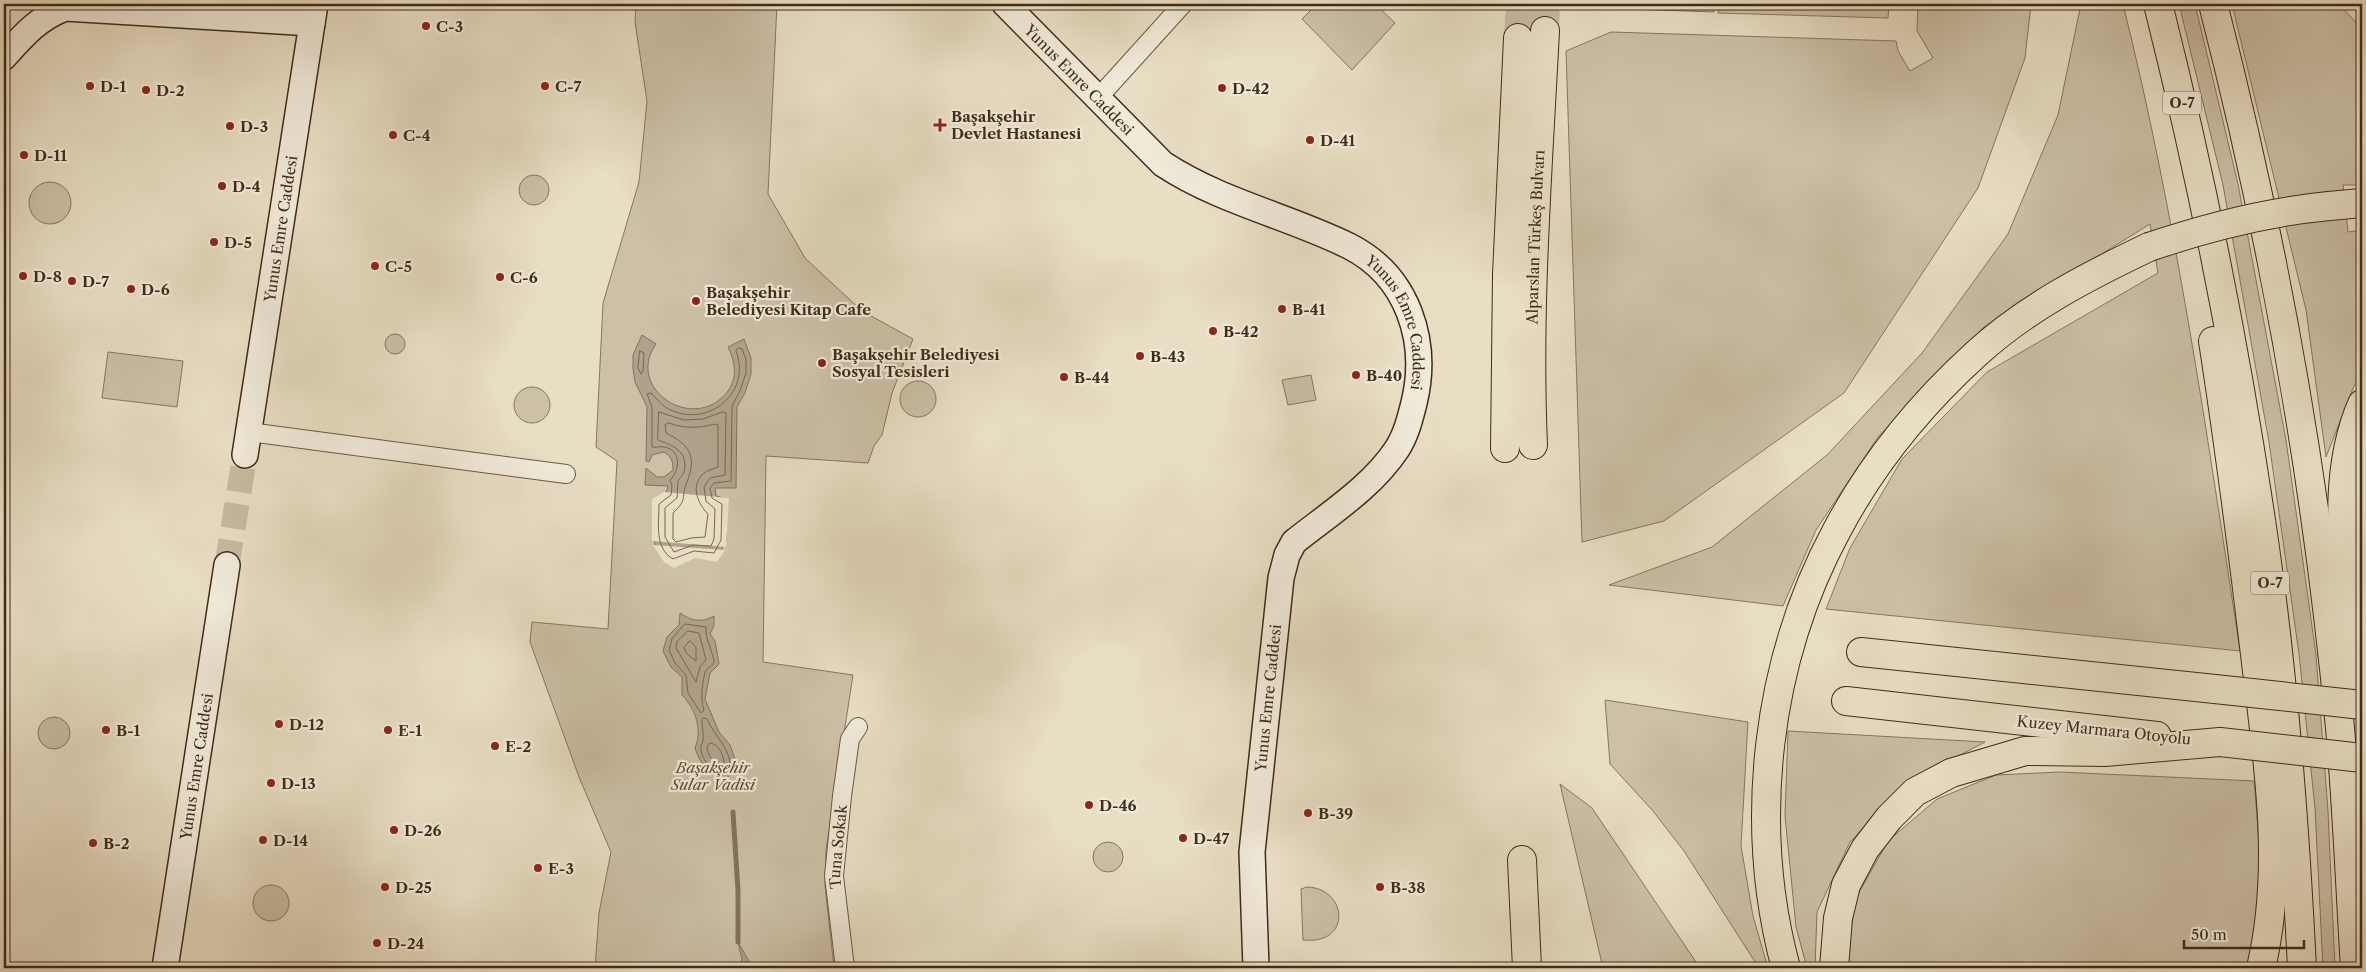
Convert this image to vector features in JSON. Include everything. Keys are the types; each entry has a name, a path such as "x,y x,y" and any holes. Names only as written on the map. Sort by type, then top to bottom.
{"main road":[{"name":"O-7","path":"2158,4 2204,203 2238,377 2271,596 2290,779 2302,968"},
{"path":"2213,4 2261,207 2291,366 2312,495 2340,729 2355,968"},
{"name":"Alparslan Türkeş Bulvarı","path":"1533,445 1530,372 1531,318 1545,31"},
{"name":"Alparslan Türkeş Bulvarı","path":"1505,448 1507,275 1518,38"},
{"path":"2204,203 2211,329 2246,568 2267,757 2273,888 2269,936 2261,968"},
{"path":"1786,968 1773,907 1767,849 1769,761 1773,724 1796,626 1820,564 1836,530 1866,481 1894,441 1946,383 1978,353 2054,297 2105,267 2149,247 2245,218 2291,209 2362,203"},
{"path":"2362,404 2349,442 2344,471 2344,544 2350,681 2340,729 2362,835"},
{"path":"1861,652 2362,705"},
{"name":"Kuzey Marmara Otoyolu","path":"1846,701 2362,758"},
{"path":"1834,968 1838,918 1846,885 1865,849 1889,818 1915,792 1951,772 2025,752 2105,752 2220,742"},
{"path":"1522,860 1527,968"}],"street":[{"name":"Yunus Emre Caddesi","path":"1005,4 1163,164 1185,179 1349,246 1374,262 1394,282 1408,305 1417,334 1420,370 1416,395 1409,423 1397,449 1372,478 1294,542 1287,555 1280,578 1252,852 1256,968"},
{"path":"1098,98 1183,4"},
{"path":"4,57 34,24 49,14 65,8 314,13"},
{"name":"Yunus Emre Caddesi","path":"247,444 314,13"},
{"path":"247,444 566,474"},
{"name":"Yunus Emre Caddesi","path":"164,968 228,566"},
{"name":"Tuna Sokak","path":"845,968 834,876 850,739 858,727"}],"green space":[{"name":"Başakşehir Sular Vadisi","path":"636,4 777,4 768,194 805,258 862,311 913,339 892,393 882,435 874,446 868,463 766,456 763,662 853,675 826,850 825,886 834,968 595,968 599,913 611,852 579,777 530,642 532,622 608,629 617,461 596,447 603,303 639,182 647,101 635,22"},
{"path":"1317,4 1375,4 1395,23 1352,70 1302,19"},
{"path":"1543,4 1714,4 1714,12 1543,6"},
{"path":"1718,4 1889,4 1888,18 1718,13"},
{"path":"1918,4 2031,4 2025,58 1978,188 1844,393 1664,521 1582,542 1566,51 1611,32 1896,41 1898,51 1910,71 1933,58 1917,31"},
{"path":"2081,4 2123,4 2142,84 2175,245 2240,651 1826,609 1850,548 1902,459 1987,372 2158,273 2150,224 1984,327 1878,437 1816,530 1783,606 1609,585 1712,547 1827,455 1922,353 2008,234 2058,115"},
{"path":"2179,4 2195,4 2238,184 2286,440 2316,655 2328,811 2335,968 2323,968 2315,808 2299,654 2269,442 2223,185"},
{"path":"2232,4 2339,4 2362,29 2362,185 2343,185 2348,232 2362,230 2362,374 2354,386 2326,457 2306,310"},
{"path":"534,175 545,179 549,190 545,201 534,205 523,201 519,190 523,179"},
{"path":"50,182 65,188 71,203 65,218 50,224 35,218 29,203 35,188"},
{"path":"395,334 402,337 405,344 402,351 395,354 388,351 385,344 388,337"},
{"path":"108,352 183,361 177,407 102,398"},
{"path":"1311,375 1316,400 1288,405 1282,380"},
{"path":"918,381 930,387 936,399 930,411 918,417 906,411 900,399 906,387"},
{"path":"532,387 539,388 545,392 549,398 549,412 545,418 539,422 532,423 525,422 519,418 515,412 514,405 515,398 519,392 525,388"},
{"path":"2362,451 2362,580 2357,516"},
{"path":"1605,700 1748,722 1741,846 1753,916 1768,968 1759,968 1684,851 1653,811 1610,764"},
{"path":"54,717 60,718 65,722 69,727 69,739 65,744 60,748 54,749 48,748 43,744 39,739 38,733 39,727 43,722 48,718"},
{"path":"1788,731 1985,742 1906,783 1850,842 1817,912 1815,968 1807,968 1796,927 1785,816"},
{"path":"2060,772 2254,781 2260,876 2257,924 2247,968 1846,968 1845,959 1857,896 1888,841 1937,799 1996,775"},
{"path":"1560,784 1592,808 1700,968 1603,968"},
{"path":"1108,842 1119,846 1123,857 1119,868 1108,872 1097,868 1093,857 1097,846"},
{"path":"271,885 284,890 289,903 284,916 271,921 258,916 253,903 258,890"},
{"path":"1307,887 1319,889 1328,895 1335,902 1338,911 1339,920 1336,928 1330,935 1318,940 1303,940 1301,889"}],"water":[{"path":"642,335 656,344 649,361 649,377 656,390 668,401 682,407 698,409 714,403 728,391 733,380 734,369 728,347 744,339 751,358 751,374 745,393 737,407 736,488 715,488 716,496 727,499 726,541 716,560 656,547 653,538 668,486 645,485 646,468 657,477 664,477 673,470 673,467 671,459 664,452 652,455 649,462 646,461 647,407 635,382 633,369 633,355"},
{"path":"680,613 697,620 705,620 714,616 714,626 710,634 715,641 719,664 710,673 705,699 719,732 730,745 736,762 732,773 728,777 721,779 708,769 699,758 695,748 698,727 691,706 682,695 682,677 671,667 663,651 667,637 679,625"},
{"path":"738,942 753,968 741,968 742,959"}],"pier":[{"path":"664,492 729,498 726,547 652,541 652,499"},
{"path":"653,545 725,550 717,562 695,558 674,568 664,562"}],"waterway":[{"path":"733,812 738,891 738,942"}],"tunnel":[{"path":"1518,38 1520,4"},
{"path":"1545,31 1546,4"},
{"path":"227,565 245,455"}],"place":[{"name":"C-3","path":"426,26"},
{"name":"D-1","path":"90,86"},
{"name":"C-7","path":"545,86"},
{"name":"D-42","path":"1222,88"},
{"name":"D-2","path":"146,90"},
{"name":"Başakşehir Devlet Hastanesi","path":"940,125"},
{"name":"D-3","path":"230,126"},
{"name":"C-4","path":"393,135"},
{"name":"D-41","path":"1310,140"},
{"name":"D-11","path":"24,155"},
{"name":"D-4","path":"222,186"},
{"name":"D-5","path":"214,242"},
{"name":"C-5","path":"375,266"},
{"name":"D-8","path":"23,276"},
{"name":"C-6","path":"500,277"},
{"name":"D-7","path":"72,281"},
{"name":"D-6","path":"131,289"},
{"name":"Başakşehir Belediyesi Kitap Cafe","path":"696,301"},
{"name":"B-41","path":"1282,309"},
{"name":"B-42","path":"1213,331"},
{"name":"B-43","path":"1140,356"},
{"name":"Başakşehir Belediyesi Sosyal Tesisleri","path":"822,363"},
{"name":"B-40","path":"1356,375"},
{"name":"B-44","path":"1064,377"},
{"name":"D-12","path":"279,724"},
{"name":"B-1","path":"106,730"},
{"name":"E-1","path":"388,730"},
{"name":"E-2","path":"495,746"},
{"name":"D-13","path":"271,783"},
{"name":"D-46","path":"1089,805"},
{"name":"B-39","path":"1308,813"},
{"name":"D-26","path":"394,830"},
{"name":"D-47","path":"1183,838"},
{"name":"D-14","path":"263,840"},
{"name":"B-2","path":"93,843"},
{"name":"E-3","path":"538,868"},
{"name":"D-25","path":"385,887"},
{"name":"B-38","path":"1380,887"},
{"name":"D-24","path":"377,943"}]}
